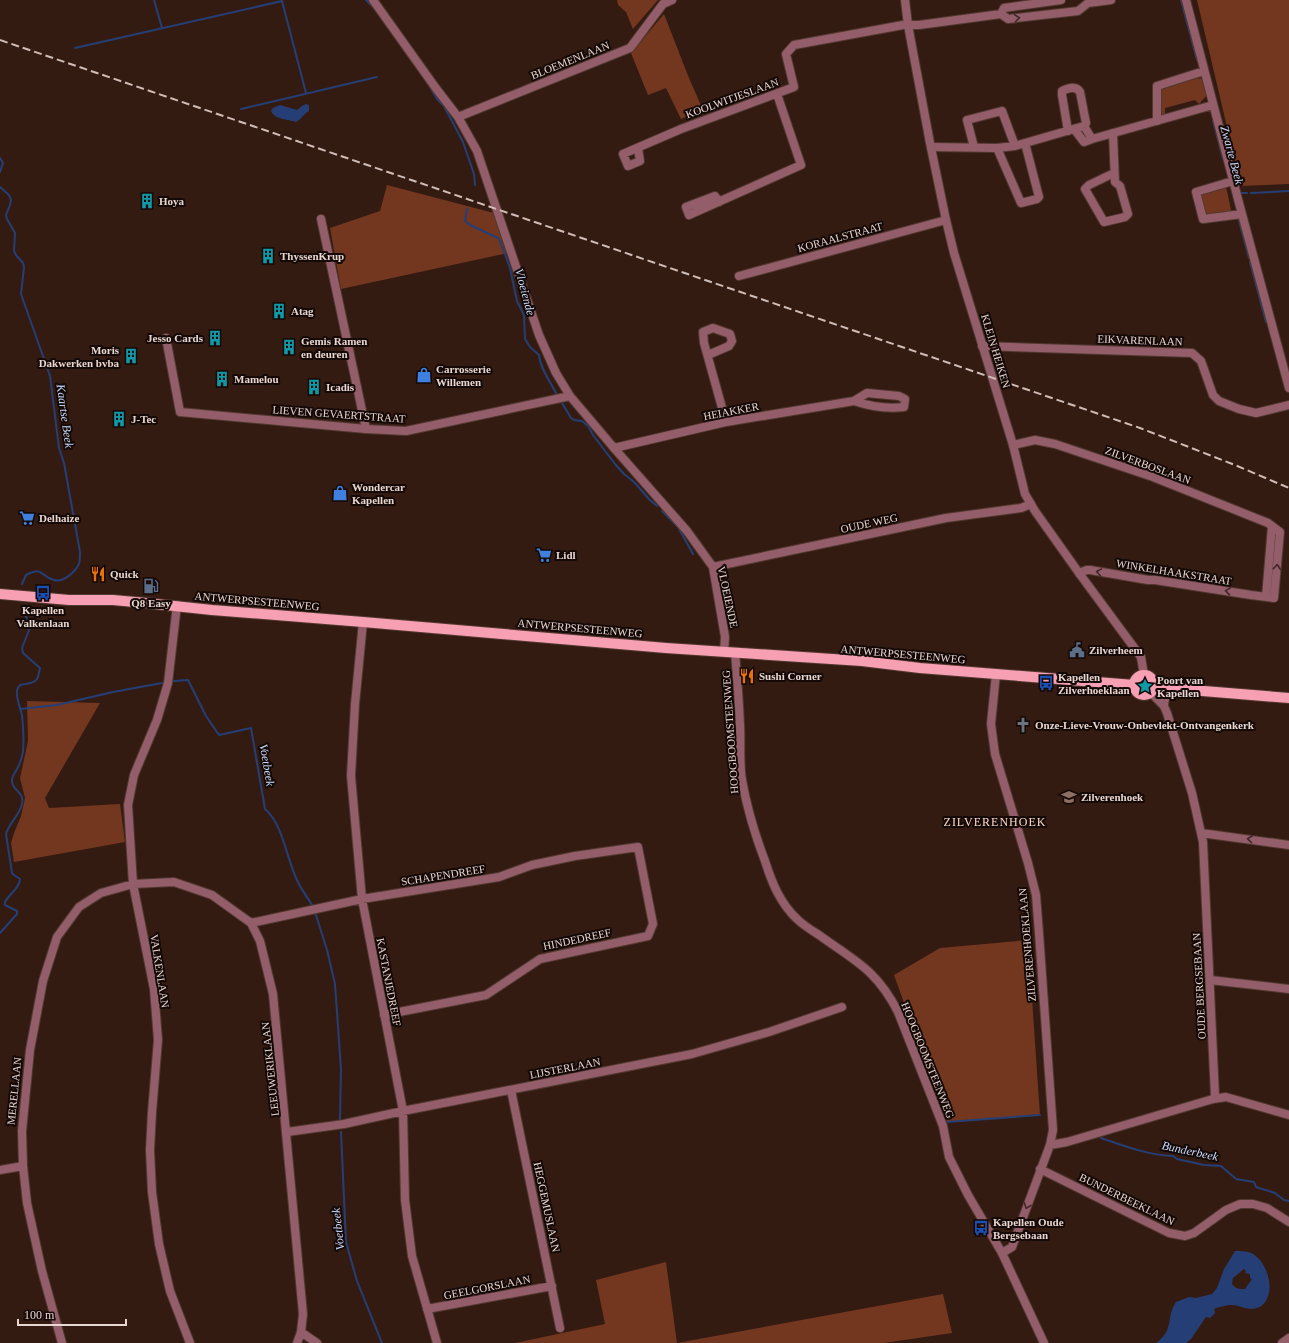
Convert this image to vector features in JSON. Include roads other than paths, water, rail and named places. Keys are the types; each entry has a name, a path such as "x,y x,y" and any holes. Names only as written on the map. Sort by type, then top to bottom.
{"main road":[{"name":"ANTWERPSESTEENWEG","path":"0,594 69,600 118,600 177,605 212,610 666,648 862,661 920,668 1134,685"},
{"path":"1153,690 1153,680 1151,677 1144,675 1136,679 1134,685 1135,691 1140,695 1146,696 1153,690 1174,688 1289,698"}],"street":[{"name":"VLOEIENDE","path":"373,0 458,117 477,151 540,335 556,373 570,396 687,531 713,567 726,638 724,652"},
{"name":"BLOEMENLAAN","path":"458,117 630,48 663,4 672,0"},
{"name":"KLEIN HEIKEN","path":"905,0 908,25 931,147 954,253 1013,445 1025,494 1079,573 1141,657 1144,675"},
{"path":"1001,14 1004,8 1060,0"},
{"path":"908,25 920,25 1001,14 1008,19 1078,11 1084,2 1111,0"},
{"path":"1186,0 1289,388"},
{"name":"KOOLWITJESLAAN","path":"638,148 681,129 794,87 786,54 794,44 908,25"},
{"path":"1156,121 1157,86 1204,71"},
{"path":"1092,139 1084,126 1086,123 1078,88 1074,87 1062,91 1071,130 1084,142 1213,105"},
{"path":"719,202 801,165 777,94"},
{"path":"974,147 967,120 1002,111 1015,146"},
{"path":"931,147 997,148 1015,146 1084,126"},
{"path":"1113,134 1115,182 1120,186 1128,214 1125,217 1104,222 1085,189 1089,185 1114,172"},
{"path":"997,148 1021,203 1037,199 1039,197 1025,143"},
{"path":"1233,181 1196,192 1203,219 1242,214"},
{"path":"321,219 366,429"},
{"name":"KORAALSTRAAT","path":"739,276 946,220"},
{"name":"LIEVEN GEVAERTSTRAAT","path":"166,338 180,412 366,429 406,431 570,396"},
{"name":"EIKVARENLAAN","path":"982,346 1192,353 1201,361 1212,395 1219,401 1256,413 1289,405"},
{"path":"708,355 726,422"},
{"name":"HEIAKKER","path":"614,448 726,422 854,401 867,393 900,396 905,399 904,407 898,408 867,405 854,401"},
{"name":"ZILVERBOSLAAN","path":"1013,445 1035,440 1055,444 1153,477 1268,523 1272,526 1266,597"},
{"name":"OUDE WEG","path":"713,567 946,518 1021,508 1031,504"},
{"name":"WINKELHAAKSTRAAT","path":"1079,573 1090,570 1266,597"},
{"name":"VALKENLAAN","path":"177,605 168,683 158,720 134,775 128,805 133,884 154,989 158,1040 150,1150 152,1192 159,1244 170,1291 190,1343"},
{"name":"KASTANJEDREEF","path":"363,622 355,704 351,776 362,899 403,1112 405,1200 412,1256 437,1343"},
{"name":"HOOGBOOMSTEENWEG","path":"735,652 742,777 746,803 769,875 781,902 797,920 856,960 869,971 877,979 888,995 898,1012 943,1126 949,1157 968,1196 1002,1253 1044,1343"},
{"name":"ZILVERENHOEKLAAN","path":"996,674 991,724 994,754 1028,863 1036,895 1040,933 1053,1130 1050,1145 1040,1170"},
{"path":"1164,706 1166,695 1174,688"},
{"name":"OUDE BERGSEBAAN","path":"1153,690 1164,706 1192,793 1203,842 1215,1096 1213,1099"},
{"path":"1201,833 1289,845"},
{"name":"SCHAPENDREEF","path":"251,923 362,899 499,877 532,865 568,857 638,847"},
{"name":"HINDEDREEF","path":"384,1015 486,995 540,958 648,936 652,924 638,847"},
{"name":"LEEUWERIKLAAN","path":"133,884 174,882 212,895 251,923 260,941 273,994 287,1132 303,1314 302,1332 297,1343"},
{"name":"MERELLAAN","path":"61,1343 42,1271 27,1203 23,1166 22,1131 30,1050 43,981 57,937 79,907 101,893 133,884"},
{"path":"1210,980 1289,989"},
{"name":"LIJSTERLAAN","path":"287,1132 344,1124 692,1054 769,1032 842,1007"},
{"name":"HEGGEMUSLAAN","path":"511,1090 560,1328"},
{"path":"1050,1145 1067,1142 1213,1099 1226,1097 1289,1114"},
{"path":"0,1170 23,1166"},
{"path":"1002,1253 1012,1247 1040,1170"},
{"name":"BUNDERBEEKLAAN","path":"1040,1170 1169,1233 1184,1236 1194,1233 1226,1210 1240,1204 1253,1204 1267,1208 1289,1222"},
{"name":"GEELGORSLAAN","path":"427,1309 552,1286"},
{"path":"302,1332 316,1343"},
{"path":"1282,1343 1289,1338"}],"water":[{"path":"306,104 309,105 309,111 296,122 279,118 271,111 273,108 280,105 297,110"},
{"path":"1235,1251 1249,1252 1257,1257 1266,1270 1270,1286 1266,1301 1261,1306 1253,1309 1235,1305 1216,1308 1214,1309 1215,1313 1210,1318 1206,1317 1191,1339 1186,1343 1156,1343 1162,1338 1168,1329 1171,1314 1176,1302 1189,1297 1196,1298 1212,1294 1217,1288 1224,1269","holes":["1244,1269 1246,1271 1245,1273 1250,1274 1250,1278 1252,1279 1245,1289 1235,1287 1232,1284 1233,1278"]}],"waterway":[{"path":"154,0 162,28"},
{"name":"Vloeiende","path":"366,0 376,10"},
{"name":"Zwarte Beek","path":"1181,0 1197,60"},
{"path":"75,48 282,1 306,93"},
{"path":"241,109 377,77"},
{"name":"Vloeiende","path":"427,82 437,99 444,106 463,142 474,174 475,185"},
{"name":"Zwarte Beek","path":"1213,121 1223,159"},
{"name":"Kaartse Beek","path":"0,158 3,163 0,172"},
{"name":"Kaartse Beek","path":"0,187 9,195 11,200 6,215 15,233 14,251 23,263 24,267 21,294 50,376 59,448 64,463 80,552 79,564 75,570 65,578 57,581 36,571 26,575 22,584"},
{"path":"1251,193 1289,191"},
{"path":"1242,193 1247,193"},
{"name":"Vloeiende","path":"467,209 465,221 470,225 498,238 500,241 510,268 517,301 524,315 525,339 530,347 539,355 543,370 556,393"},
{"name":"Zwarte Beek","path":"1239,221 1249,258"},
{"name":"Zwarte Beek","path":"1250,262 1266,322"},
{"name":"Vloeiende","path":"562,403 571,418 582,421 588,426 615,464 657,506"},
{"name":"Vloeiende","path":"662,511 678,527 693,554"},
{"name":"Kaartse Beek","path":"0,933 17,914 17,911 5,905 5,902 20,882 20,879 12,873 6,834 22,804 22,796 12,784 13,776 21,760 23,752 22,715 17,690 20,685 35,681 38,678 40,668 23,653 22,648 31,625 24,614 22,606"},
{"name":"Voetbeek","path":"174,681 188,680 206,716 219,735 251,728 265,809 276,824 293,872 312,905"},
{"name":"Voetbeek","path":"20,709 57,705 113,692 162,683"},
{"name":"Voetbeek","path":"316,915 327,950 335,984 341,1069 340,1119"},
{"name":"Bunderbeek","path":"947,1122 1040,1115"},
{"name":"Voetbeek","path":"341,1132 346,1242 357,1281 382,1343"},
{"name":"Bunderbeek","path":"1101,1138 1145,1152 1173,1156 1177,1159 1204,1165 1221,1166 1236,1179 1254,1182 1256,1187 1275,1193 1284,1200 1289,1201"}],"railway":[{"path":"0,40 1140,428 1289,488"}],"place":[{"name":"Hoya","path":"147,201"},
{"name":"ThyssenKrup","path":"268,256"},
{"name":"Atag","path":"279,311"},
{"name":"Jesso Cards","path":"215,338"},
{"name":"Gemis Ramen en deuren","path":"289,347"},
{"name":"Moris Dakwerken bvba","path":"131,356"},
{"name":"Carrosserie Willemen","path":"424,375"},
{"name":"Mamelou","path":"222,379"},
{"name":"Icadis","path":"314,387"},
{"name":"J-Tec","path":"119,419"},
{"name":"Wondercar Kapellen","path":"340,493"},
{"name":"Delhaize","path":"27,518"},
{"name":"Lidl","path":"544,555"},
{"name":"Quick","path":"98,574"},
{"name":"Q8 Easy","path":"151,586"},
{"name":"Kapellen Valkenlaan","path":"43,593"},
{"name":"Zilverheem","path":"1077,650"},
{"name":"Sushi Corner","path":"747,676"},
{"name":"Kapellen Zilverhoeklaan","path":"1046,683"},
{"name":"Poort van Kapellen","path":"1145,686"},
{"name":"Onze-Lieve-Vrouw-Onbevlekt-Ontvangenkerk","path":"1023,725"},
{"name":"Zilverenhoek","path":"1069,797"},
{"name":"Kapellen Oude Bergsebaan","path":"981,1228"}],"district":[{"name":"ZILVERENHOEK","path":"995,822"}]}
